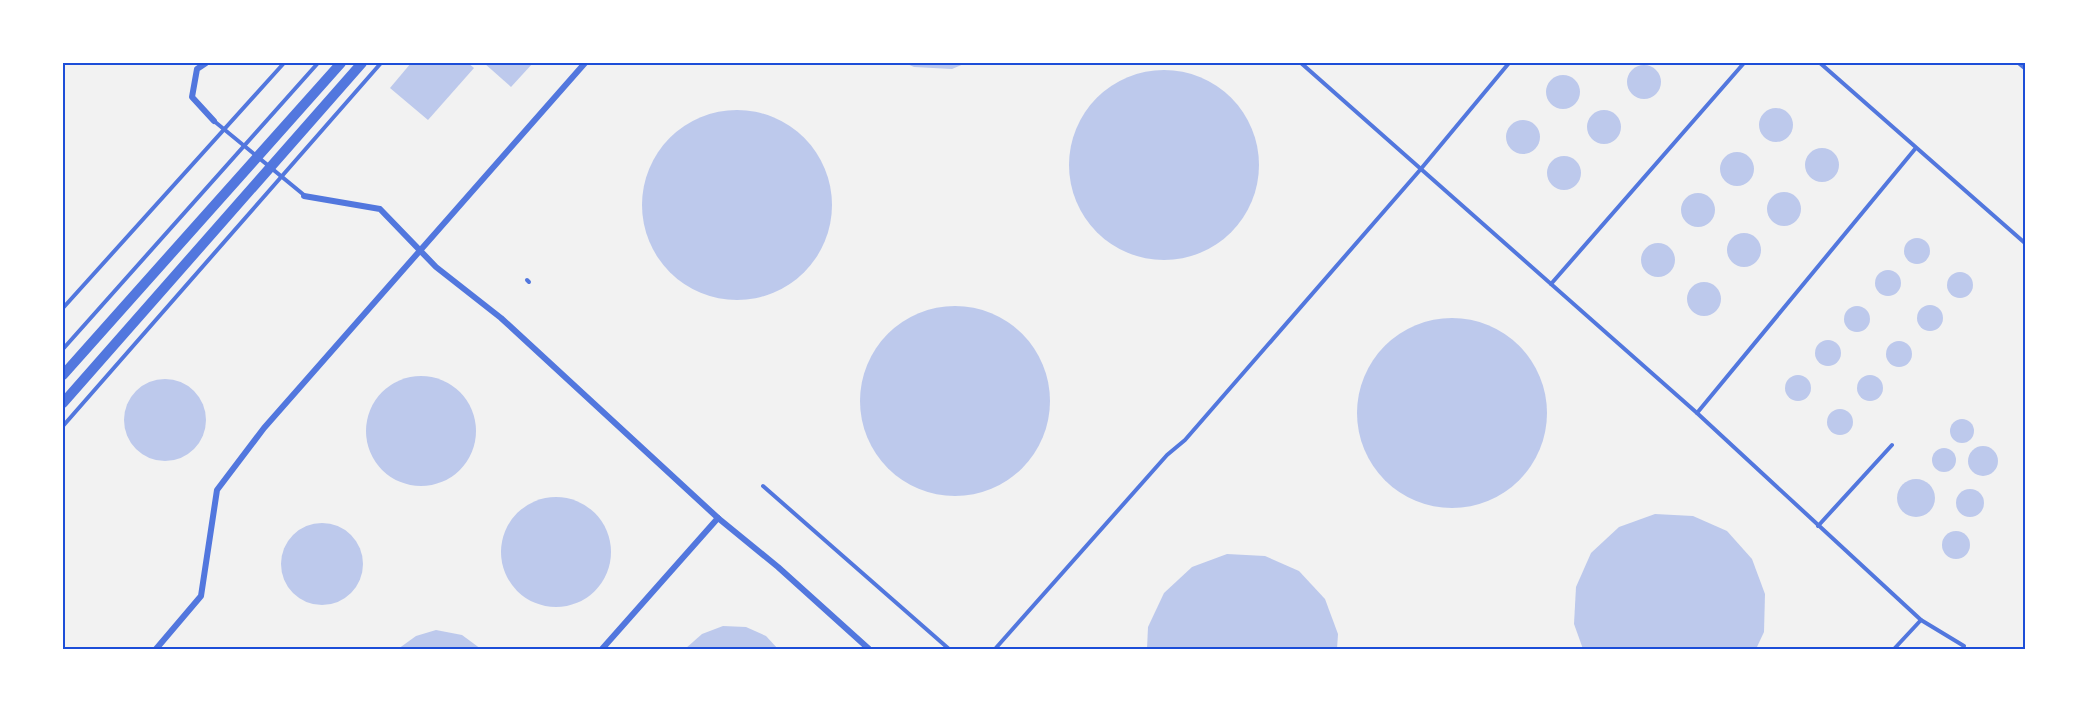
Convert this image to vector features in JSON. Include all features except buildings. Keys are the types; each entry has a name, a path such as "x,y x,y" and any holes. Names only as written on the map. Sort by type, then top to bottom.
{"street":[{"path":"206,63 197,69 192,97 214,121"},
{"path":"63,375 341,63"},
{"path":"63,403 362,63"},
{"path":"156,649 201,596 217,490 264,429 585,63"},
{"path":"2020,63 2026,68"},
{"path":"304,196 380,209 421,248 436,267 501,318 718,518 778,567 869,649"},
{"path":"602,649 718,518"}],"lane":[{"path":"63,308 284,63"},
{"path":"63,349 318,63"},
{"path":"63,426 381,63"},
{"path":"1301,63 1696,414 1921,620 1964,646"},
{"path":"995,649 1167,455 1185,440 1420,170 1509,63"},
{"path":"1551,284 1744,63"},
{"path":"1820,63 1915,149 2026,244"},
{"path":"214,121 304,196"},
{"path":"1696,414 1915,149"},
{"path":"1818,526 1892,445"},
{"path":"763,486 949,649"},
{"path":"1894,649 1921,620"}]}
